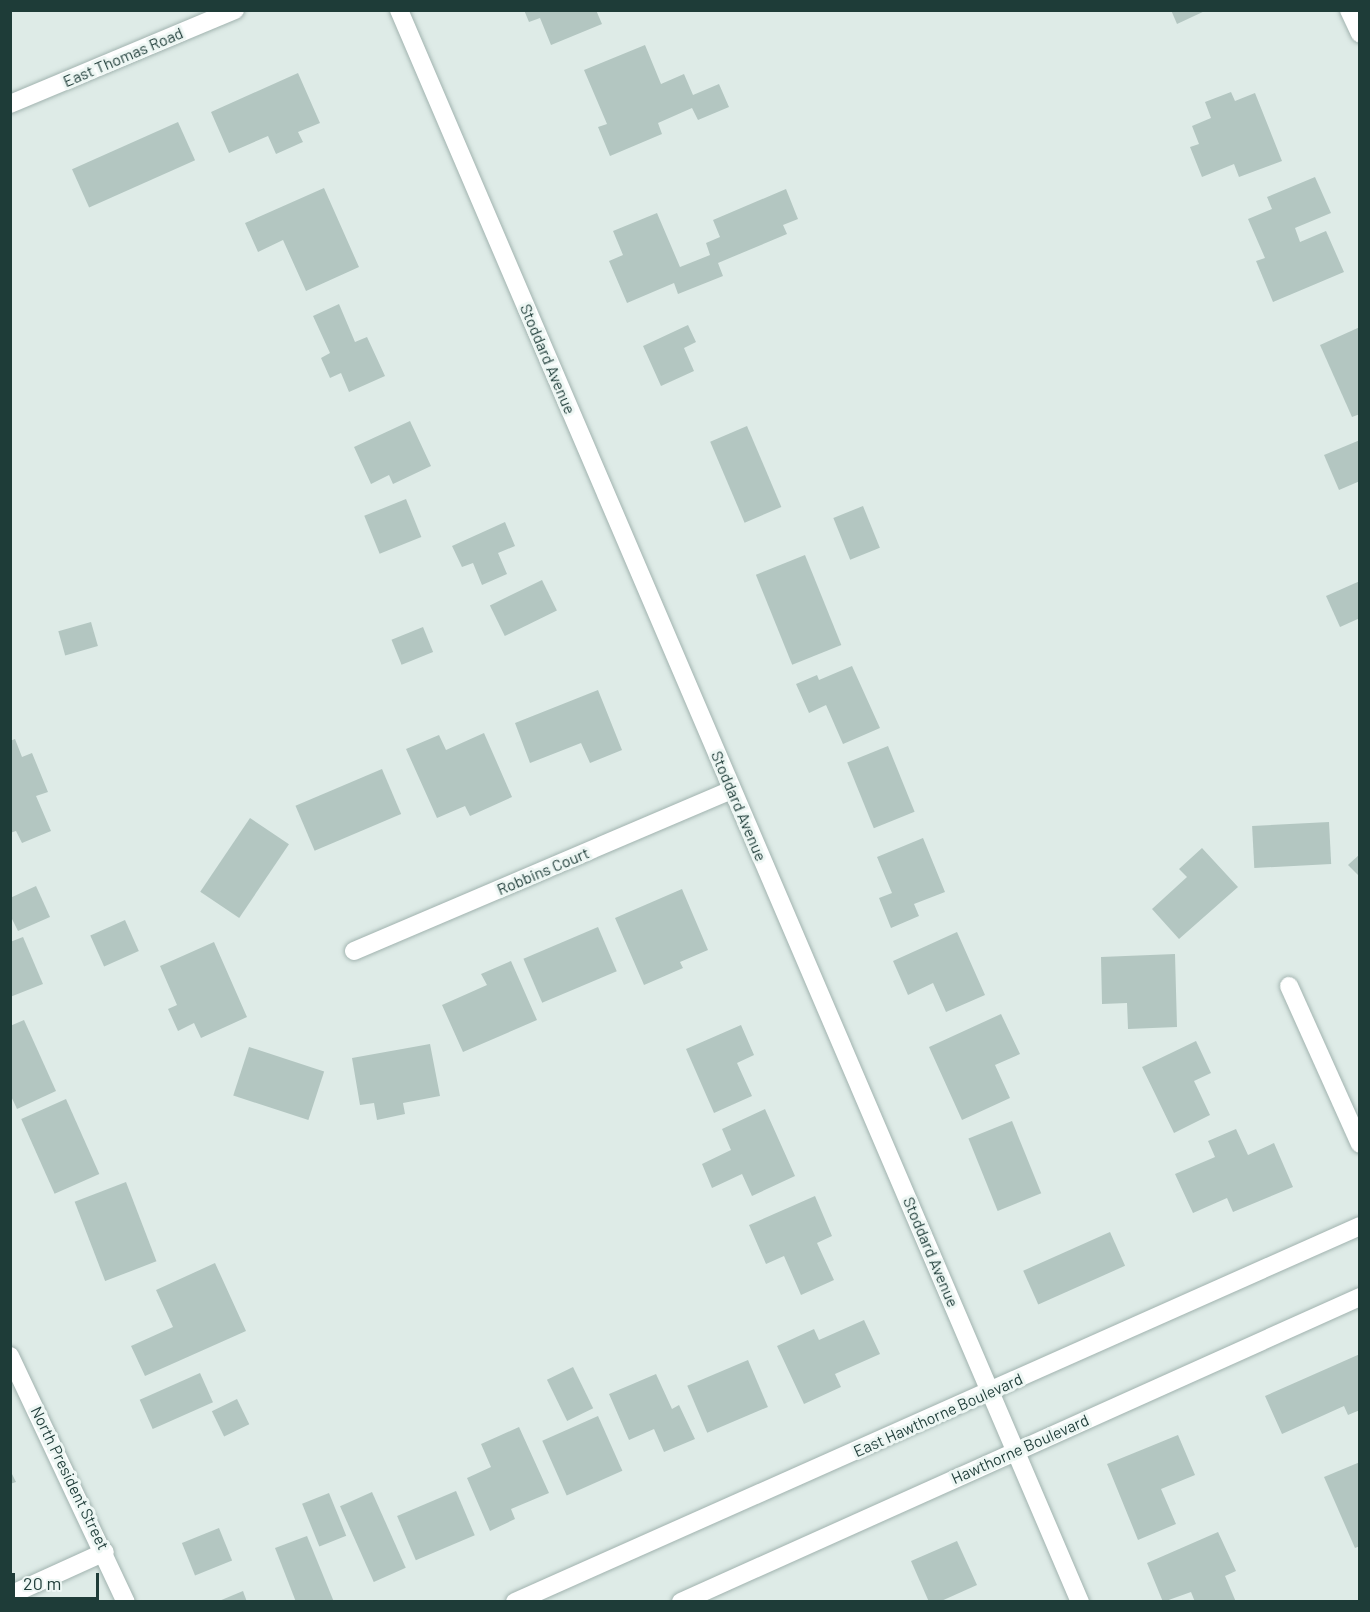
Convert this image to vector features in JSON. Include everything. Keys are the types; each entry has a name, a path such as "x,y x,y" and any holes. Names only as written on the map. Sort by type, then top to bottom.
{"street":[{"name":"East Thomas Road","path":"10,104 235,10"},
{"name":"Stoddard Avenue","path":"399,10 1080,1602"},
{"path":"1349,10 1359,34"},
{"name":"Robbins Court","path":"354,951 732,790"},
{"path":"1289,986 1359,1144"},
{"name":"East Hawthorne Boulevard","path":"515,1602 1359,1226"},
{"name":"Hawthorne Boulevard","path":"681,1602 1359,1297"},
{"name":"North President Street","path":"10,1356 105,1552 126,1602"},
{"path":"10,1595 105,1552"}],"building":[{"path":"524,10 596,10 602,24 551,45 540,18 529,22"},
{"path":"1171,10 1207,10 1177,24"},
{"path":"645,45 661,84 684,74 693,95 719,84 729,107 698,120 692,108 658,123 662,134 610,156 598,127 607,124 584,70"},
{"path":"298,73 320,123 298,132 303,142 276,154 268,136 229,153 211,112"},
{"path":"1231,92 1235,101 1255,93 1282,161 1239,177 1234,164 1202,177 1190,147 1199,144 1192,126 1211,118 1205,102"},
{"path":"178,122 195,160 89,208 72,169"},
{"path":"1315,177 1331,213 1295,228 1300,242 1326,231 1344,272 1273,302 1256,261 1265,258 1248,219 1272,209 1267,197"},
{"path":"324,188 359,267 306,291 283,240 258,252 245,223"},
{"path":"786,189 798,219 783,225 787,234 718,263 723,276 678,294 674,283 627,303 609,261 623,255 613,231 657,213 680,267 710,255 706,243 720,237 713,220"},
{"path":"339,304 355,342 367,337 385,376 349,392 341,373 330,378 321,358 330,353 313,316"},
{"path":"688,325 696,342 684,348 694,371 661,386 643,346"},
{"path":"1360,327 1360,414 1352,417 1320,345"},
{"path":"410,421 431,466 393,484 389,475 371,484 354,447"},
{"path":"747,426 781,507 745,523 710,442"},
{"path":"1360,440 1360,481 1339,490 1324,455"},
{"path":"406,499 421,537 380,554 364,516"},
{"path":"863,506 880,548 850,560 833,518"},
{"path":"505,522 515,546 498,553 507,574 482,585 473,563 462,567 452,546"},
{"path":"805,555 841,645 792,665 756,575"},
{"path":"542,580 557,611 505,636 490,605"},
{"path":"1360,581 1360,618 1340,627 1326,596"},
{"path":"91,622 98,646 65,655 58,631"},
{"path":"423,627 433,652 402,665 391,640"},
{"path":"852,666 880,728 843,744 826,705 809,713 796,684 817,675 819,680"},
{"path":"598,690 622,750 590,763 581,743 530,763 515,723"},
{"path":"484,733 512,797 470,816 465,806 437,818 406,749 439,735 446,750"},
{"path":"15,739 22,757 32,753 48,792 36,796 51,831 22,843 16,831 10,833 10,741"},
{"path":"888,746 915,812 874,828 847,762"},
{"path":"382,769 401,814 315,851 295,806"},
{"path":"250,818 289,844 239,918 200,892"},
{"path":"1329,822 1331,864 1254,868 1252,826"},
{"path":"923,838 945,892 914,904 919,916 891,928 879,898 892,893 877,857"},
{"path":"1202,848 1238,887 1179,939 1152,909 1187,877 1179,869"},
{"path":"1360,854 1360,877 1348,865"},
{"path":"36,886 50,917 18,931 10,915 10,898"},
{"path":"682,889 708,950 680,962 683,968 644,985 615,918"},
{"path":"125,920 139,951 104,967 90,935"},
{"path":"598,927 617,971 542,1003 523,959"},
{"path":"957,932 985,995 946,1012 933,983 908,995 893,961"},
{"path":"23,937 43,984 10,997 10,942"},
{"path":"214,942 247,1017 201,1038 194,1023 178,1031 168,1009 177,1005 160,966"},
{"path":"1175,954 1177,1027 1128,1029 1127,1003 1102,1004 1101,957"},
{"path":"511,961 537,1020 463,1052 442,1005 487,985 481,974"},
{"path":"1001,1014 1020,1054 995,1065 1010,1098 962,1120 929,1047"},
{"path":"24,1020 56,1091 17,1109 10,1094 10,1026"},
{"path":"741,1025 754,1055 737,1063 752,1096 714,1113 686,1049"},
{"path":"1196,1041 1211,1073 1194,1081 1210,1115 1174,1133 1142,1067"},
{"path":"430,1044 440,1096 403,1103 405,1114 377,1120 374,1103 360,1105 352,1058"},
{"path":"249,1047 324,1071 308,1120 233,1096"},
{"path":"66,1099 99,1174 55,1194 21,1119"},
{"path":"765,1109 795,1176 752,1196 742,1174 712,1188 702,1164 731,1150 722,1129"},
{"path":"1012,1121 1041,1193 998,1211 968,1139"},
{"path":"1236,1129 1248,1155 1274,1143 1293,1187 1233,1212 1227,1198 1193,1213 1175,1174 1215,1157 1208,1141"},
{"path":"126,1182 156,1261 105,1281 75,1202"},
{"path":"815,1196 832,1236 817,1243 834,1280 801,1295 784,1256 766,1264 749,1225"},
{"path":"1110,1232 1125,1266 1038,1304 1023,1271"},
{"path":"215,1263 246,1331 145,1376 131,1346 173,1327 156,1290"},
{"path":"864,1320 880,1354 835,1374 841,1387 804,1404 777,1346 814,1329 819,1340"},
{"path":"1360,1354 1360,1410 1348,1415 1344,1406 1282,1434 1265,1396"},
{"path":"748,1360 768,1407 707,1433 687,1386"},
{"path":"573,1367 593,1408 567,1421 547,1380"},
{"path":"200,1373 213,1402 153,1429 140,1400"},
{"path":"656,1374 672,1409 679,1405 695,1439 664,1452 654,1429 629,1440 609,1394"},
{"path":"237,1399 249,1424 224,1436 212,1411"},
{"path":"598,1416 622,1471 567,1496 542,1441"},
{"path":"519,1427 549,1493 511,1509 515,1519 490,1531 467,1478 491,1467 481,1444"},
{"path":"1178,1435 1195,1475 1161,1489 1176,1524 1138,1540 1107,1464"},
{"path":"1360,1462 1360,1546 1355,1548 1324,1477"},
{"path":"10,1470 16,1482 10,1484"},
{"path":"456,1491 475,1535 416,1560 397,1516"},
{"path":"372,1492 406,1568 374,1582 340,1506"},
{"path":"329,1493 346,1536 319,1547 302,1504"},
{"path":"219,1528 232,1560 195,1575 182,1543"},
{"path":"1218,1532 1236,1571 1225,1576 1236,1602 1195,1602 1191,1592 1163,1602 1147,1563"},
{"path":"307,1536 334,1602 296,1602 275,1548"},
{"path":"957,1541 977,1585 939,1602 929,1602 911,1561"},
{"path":"243,1591 247,1602 219,1602 219,1601"}]}
